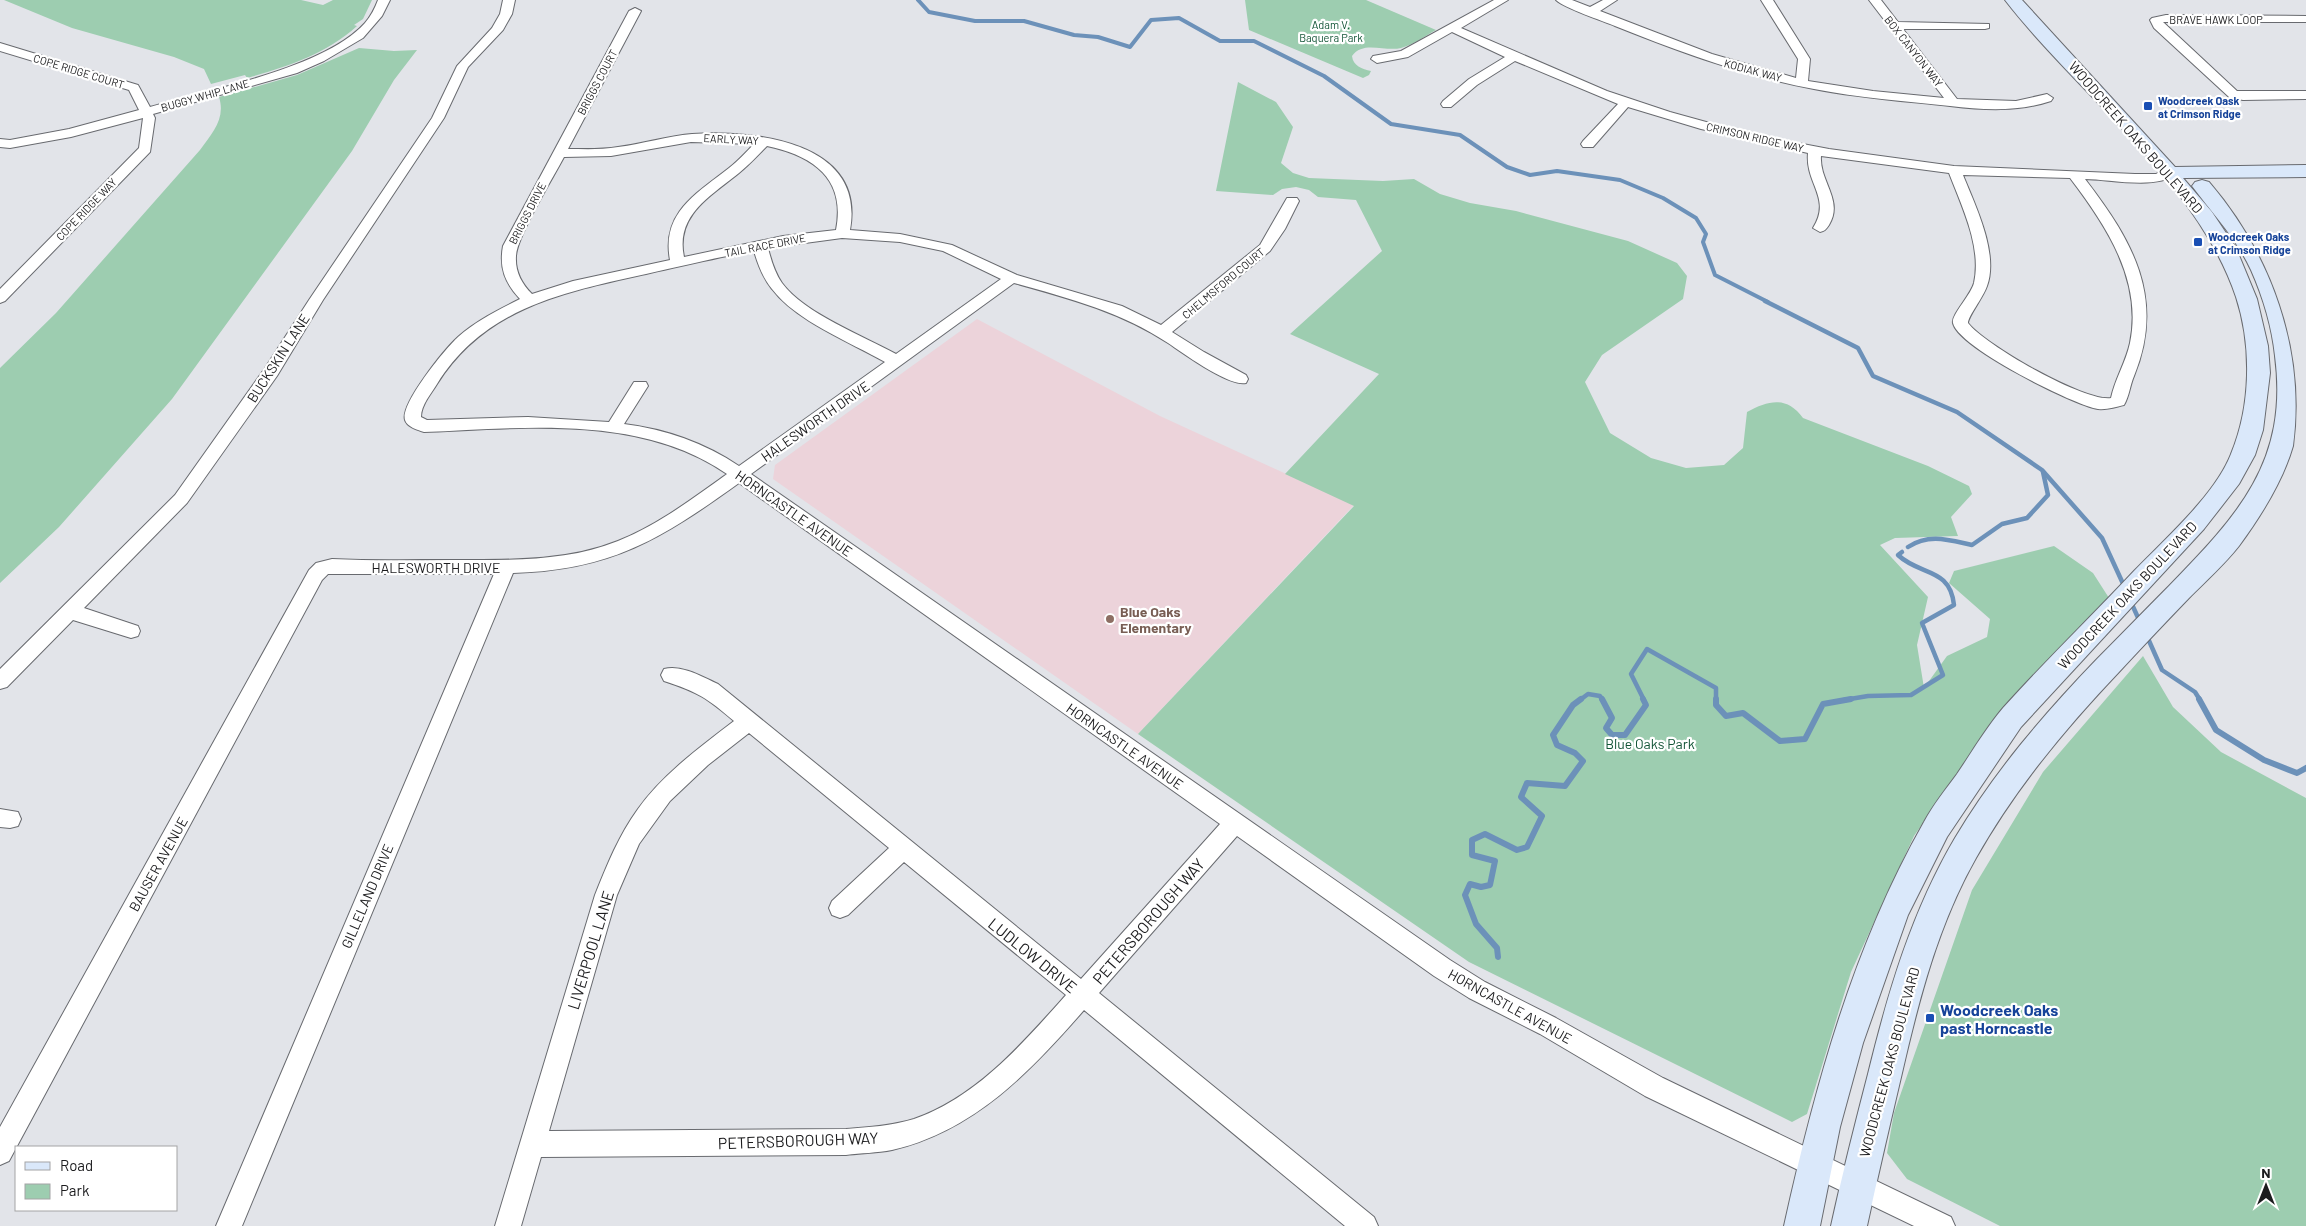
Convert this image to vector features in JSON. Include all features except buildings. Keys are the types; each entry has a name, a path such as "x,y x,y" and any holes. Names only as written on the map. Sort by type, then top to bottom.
{"main road":[{"name":"WOODCREEK OAKS BOULEVARD","path":"1849,1226 1904,994 1926,931 1948,880 1983,820 2018,768 2040,740 2229,540 2261,492 2283,443 2288,409 2286,362 2281,328 2275,305 2262,272 2231,220 2180,172 2012,0"},
{"name":"WOODCREEK OAKS BOULEVARD","path":"1802,1226 1814,1164 1846,1043 1894,911 1916,863 1936,828 2011,719 2195,523 2232,478 2251,430 2259,373 2253,324 2238,274 2226,248 2180,172 2030,0"},
{"name":"CRIMSON RIDGE WAY","path":"2180,172 2306,171"}],"street":[{"name":"BUGGY WHIP LANE","path":"5,144 71,133 286,72 321,58 361,34 378,15 384,0"},
{"name":"BUCKSKIN LANE","path":"0,680 181,498 271,372 316,300 438,118 470,56 497,30 506,14 509,0"},
{"path":"1377,59 1404,54 1502,0"},
{"name":"KODIAK WAY","path":"1562,0 1693,52 1802,83 1874,96 1954,103"},
{"path":"1591,12 1611,0"},
{"path":"1767,0 1804,59 1802,83"},
{"name":"BOX CANYON WAY","path":"1875,0 1954,103"},
{"name":"BRIGGS COURT","path":"558,153 635,11"},
{"name":"BRAVE HAWK LOOP","path":"2306,19 2166,18 2156,20 2158,26 2223,87 2233,94 2243,96 2306,95"},
{"path":"1894,25 1986,26"},
{"name":"CRIMSON RIDGE WAY","path":"1452,28 1626,102 1721,130 1815,151 1956,170 2075,175 2124,173 2159,178 2180,172"},
{"name":"COPE RIDGE COURT","path":"0,47 134,88 146,111"},
{"path":"1447,104 1474,82 1515,56"},
{"path":"2292,95 2306,108"},
{"path":"1954,103 2025,104 2048,98"},
{"path":"1588,144 1626,102"},
{"name":"COPE RIDGE WAY","path":"0,298 145,149 149,118 146,111"},
{"name":"EARLY WAY","path":"558,153 618,151 670,140 706,137 736,138 793,149 816,161 836,180 845,199 842,234"},
{"path":"678,263 674,244 679,223 685,213 704,192 731,174 764,142"},
{"path":"0,156 5,144"},
{"path":"1815,151 1812,160 1816,175 1828,200 1830,211 1828,220 1820,228"},
{"name":"BRIGGS DRIVE","path":"528,300 510,278 507,258 510,246 558,153"},
{"path":"1956,170 1976,227 1983,267 1979,290 1971,307 1961,316 1961,324 1967,331 2006,360 2031,374 2092,402 2108,404 2118,401 2120,389 2131,367 2139,336 2140,304 2131,268 2118,234 2075,175"},
{"name":"CHELMSFORD COURT","path":"1162,332 1265,248 1278,229 1292,201"},
{"name":"TAIL RACE DRIVE","path":"413,420 414,410 450,355 479,327 528,300 573,286 760,245 803,237 842,234 881,236 923,242 971,257 1012,278 1079,296 1117,309 1162,332 1198,356 1240,378"},
{"path":"760,245 773,279 789,298 808,312 898,362"},
{"name":"HALESWORTH DRIVE","path":"315,575 322,568 332,566 506,567 581,560 625,546 661,529 898,362 1012,278"},
{"path":"613,428 640,386"},
{"name":"HORNCASTLE AVENUE","path":"413,420 424,426 557,424 613,428 655,436 690,447 719,461 1442,968 1477,990 1548,1026 1654,1087 1814,1164"},
{"name":"GILLELAND DRIVE","path":"229,1226 506,567"},
{"name":"BAUSER AVENUE","path":"0,1152 315,575"},
{"path":"68,612 131,631"},
{"name":"LUDLOW DRIVE","path":"671,675 690,680 710,690 749,720 1365,1226"},
{"name":"LIVERPOOL LANE","path":"508,1226 606,894 628,838 663,792 749,720"},
{"name":"PETERSBOROUGH WAY","path":"532,1144 846,1142 892,1136 935,1123 974,1101 1008,1075 1083,995 1234,823"},
{"path":"840,908 904,848"},
{"path":"1814,1164 1942,1226"}],"shaded area":[{"name":"Blue Oaks Elementary","path":"977,319 1160,416 1354,505 1138,734 773,479 775,465"}],"green space":[{"path":"4,0 301,0 323,5 333,0 372,0 363,19 354,25 357,26 332,45 305,59 262,74 247,78 245,75 211,84 204,69 174,57 72,28"},
{"name":"Adam V. Baquera Park","path":"1245,0 1366,0 1436,30 1405,47 1395,49 1368,47 1357,51 1352,56 1356,65 1371,71 1369,75 1363,78 1249,30"},
{"path":"359,48 394,51 417,50 394,80 352,151 172,399 59,527 0,583 0,368 56,313 200,150 217,125 221,112 219,97 297,75"},
{"name":"Blue Oaks Park","path":"1238,82 1276,102 1293,127 1281,163 1293,173 1309,178 1383,181 1414,179 1440,194 1470,203 1516,211 1628,241 1677,263 1687,276 1683,299 1602,355 1585,382 1610,433 1651,458 1686,468 1724,465 1743,448 1747,412 1763,405 1777,402 1791,406 1803,418 1928,466 1969,486 1972,494 1951,517 1958,536 1895,538 1880,545 1928,597 1917,645 1924,688 1947,656 1987,637 1990,619 1949,583 1954,571 2054,546 2093,573 2109,598 2000,712 1914,836 1851,972 1807,1114 1792,1122 1469,962 1138,734 1354,506 1285,474 1379,374 1290,334 1382,251 1356,200 1318,197 1309,190 1296,187 1282,189 1273,195 1216,191"},
{"path":"2143,656 2173,707 2221,752 2306,798 2306,1226 2000,1226 1907,1179 1887,1153 1894,1113 1972,890 2043,772"}],"waterway":[{"path":"918,0 929,12 975,21 1024,21 1074,35 1098,37 1130,47 1151,20 1179,18 1220,41 1254,41 1324,76 1391,124 1460,135 1507,167 1530,175 1557,171 1620,180 1663,198 1696,218 1706,234 1703,242 1715,275 1768,302"},
{"path":"1765,301 1858,348 1873,376 1957,412 2042,470 2102,538 2125,588"},
{"path":"1908,547 1931,539 1972,545 2002,524 2027,518 2048,495 2043,472"},
{"path":"1844,700 1868,696 1911,695 1943,675 1922,623 1954,605 1951,593 1947,584 1940,578 1907,562 1898,555 1902,552"},
{"path":"2130,600 2140,622"},
{"path":"2146,634 2162,670 2195,692 2200,700"},
{"path":"1644,700 1631,674 1647,649 1716,688 1716,705 1726,716 1743,713 1780,741 1805,739 1823,704 1851,699"},
{"path":"1580,700 1588,694 1600,696 1602,700"},
{"path":"1498,957 1497,948 1476,924 1465,895 1470,884 1481,887 1490,885 1495,861 1472,855 1472,840 1485,834 1517,850 1527,847 1542,816 1521,797 1527,783 1565,786 1583,761 1575,753 1557,745 1553,735 1573,705 1581,699"},
{"path":"1602,699 1612,718 1606,728 1612,735 1625,735 1646,705 1643,699"},
{"path":"2199,699 2216,730 2264,760 2297,773 2306,768"}],"place":[{"name":"Woodcreek Oask at Crimson Ridge","path":"2148,106"},
{"name":"Woodcreek Oaks at Crimson Ridge","path":"2198,242"},
{"name":"Blue Oaks Elementary","path":"1110,619"},
{"name":"Woodcreek Oaks past Horncastle","path":"1930,1018"}]}
